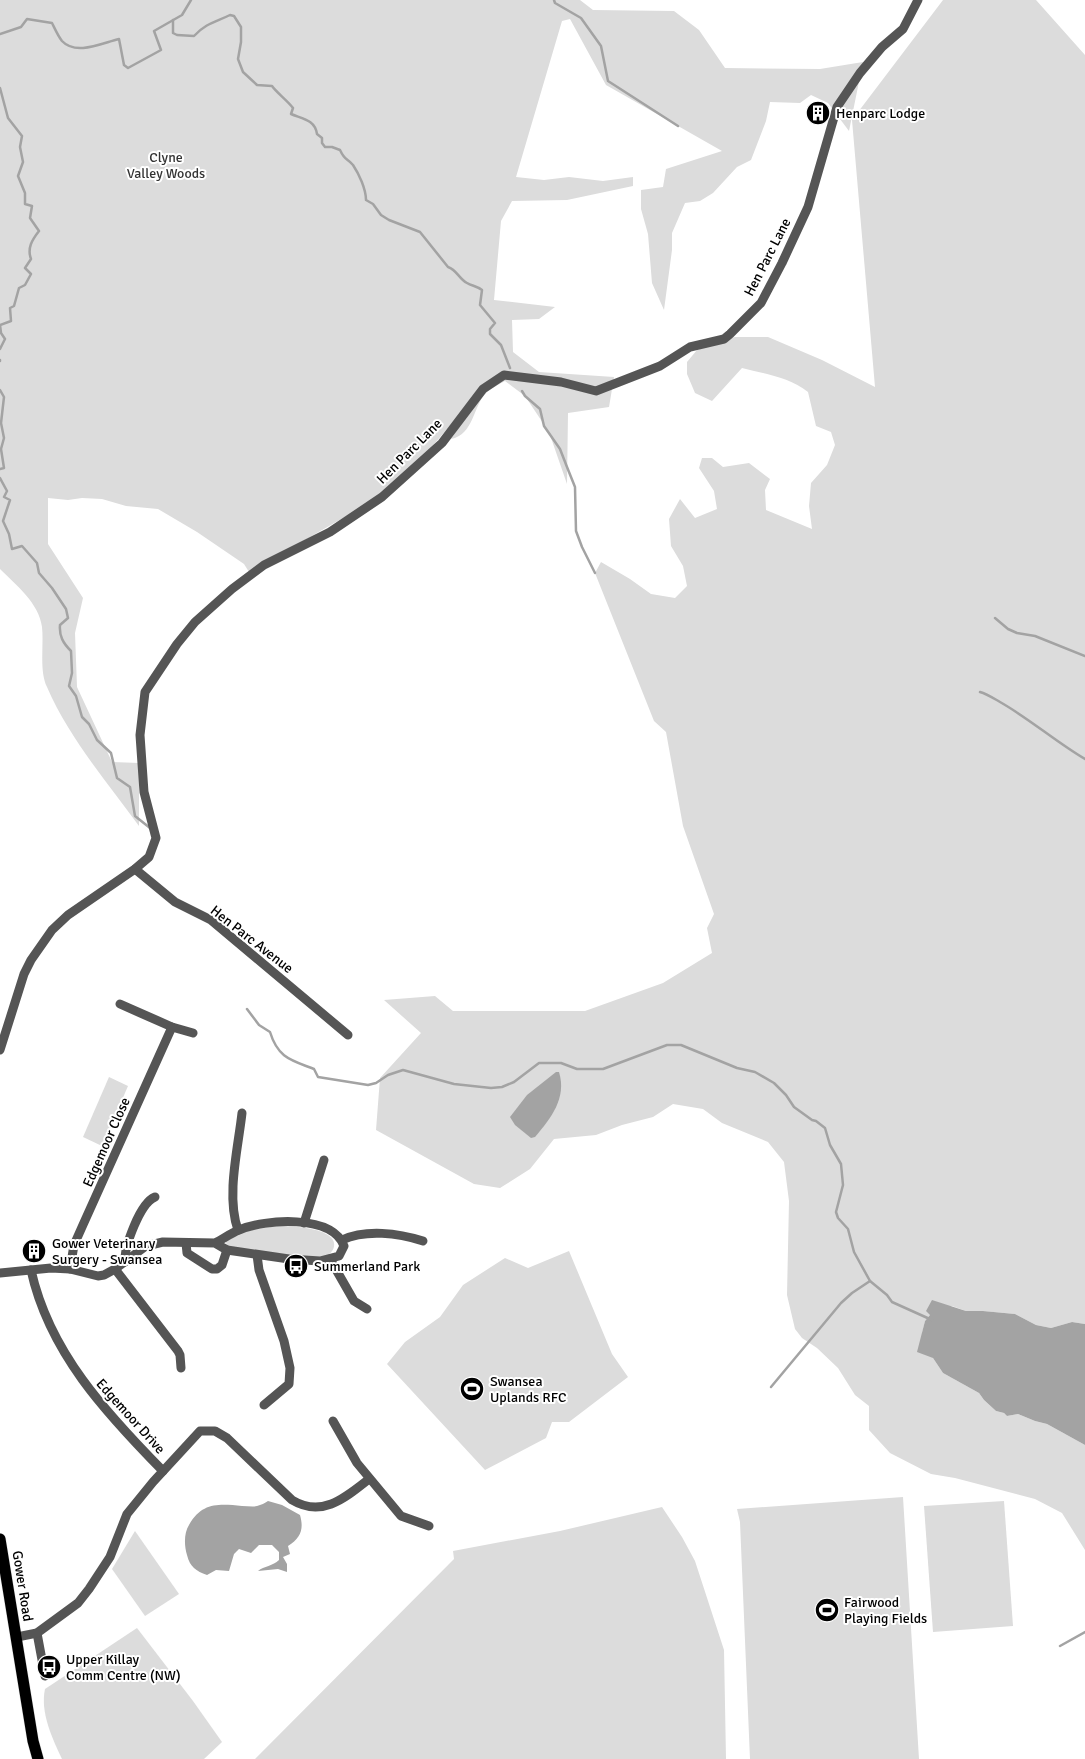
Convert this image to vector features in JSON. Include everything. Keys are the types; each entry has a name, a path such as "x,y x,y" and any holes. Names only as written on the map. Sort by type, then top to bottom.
{"main road":[{"name":"Gower Road","path":"0,1539 33,1741 38,1759"}],"street":[{"name":"Hen Parc Lane","path":"136,869 149,857 156,838 144,792 140,735 145,692 177,644 195,622 232,588 264,565 330,532 382,497 442,443 483,389 504,375 561,382 596,391 660,366 690,348 724,339 730,334 761,304 782,263 808,207 837,107 860,73 882,47 903,28 918,0"},
{"name":"Hen Parc Avenue","path":"136,869 175,902 211,920 348,1035"},
{"path":"0,1050 24,974 31,960 52,930 68,915 136,869"},
{"path":"120,1004 172,1027 193,1032"},
{"name":"Edgemoor Close","path":"70,1269 74,1245 172,1027"},
{"path":"238,1230 232,1197 242,1113"},
{"path":"304,1223 324,1160"},
{"path":"125,1262 125,1253 136,1222 149,1199 155,1197"},
{"path":"0,1273 51,1268 70,1269 98,1276 109,1273 146,1246 163,1242 215,1243 238,1230 286,1222 325,1227 342,1240 344,1246 339,1256 320,1262 227,1250 215,1243"},
{"path":"342,1240 357,1235 384,1234 405,1236 423,1241"},
{"path":"186,1243 187,1252 212,1269 217,1269 222,1265 227,1250"},
{"path":"257,1255 259,1270 284,1341 290,1368 289,1384 264,1404"},
{"path":"330,1259 354,1301 367,1309"},
{"path":"115,1269 178,1351 181,1368"},
{"name":"Edgemoor Drive","path":"31,1270 35,1290 48,1320 83,1382 116,1424 162,1471"},
{"path":"333,1421 357,1463 401,1516 429,1526"},
{"path":"17,1637 37,1633 78,1603 110,1557 127,1514 162,1471 200,1431 215,1431 227,1438 292,1500 303,1506 316,1508 333,1503 352,1493 369,1479"},
{"path":"37,1633 45,1676"}],"green space":[{"name":"Clyne Valley Woods","path":"0,0 580,0 593,10 674,11 699,30 725,68 820,69 863,62 849,131 828,103 811,95 800,103 770,102 766,121 751,160 737,167 713,193 700,201 685,203 672,233 672,250 664,310 652,283 648,234 641,209 641,190 663,187 666,169 722,151 606,85 570,19 562,21 516,177 544,180 569,177 603,181 633,177 633,186 567,200 512,201 501,221 494,300 555,307 539,319 512,320 513,352 539,372 614,377 609,407 568,413 567,484 549,432 525,396 505,381 487,392 482,398 469,426 459,436 451,439 467,415 465,408 429,450 369,503 249,572 244,564 197,532 158,509 126,506 102,499 82,498 68,500 48,498 48,544 83,598 75,633 77,687 112,762 139,763 139,826 77,742 56,706 43,673 42,627 40,618 32,602 0,569"},
{"path":"943,0 1036,0 1085,55 1085,1324 1072,1322 1051,1328 1036,1325 1015,1314 966,1311 952,1306 931,1314 925,1321 922,1333 933,1358 943,1373 979,1393 996,1411 1007,1416 1018,1414 1047,1424 1085,1445 1085,1550 1062,1513 1035,1499 955,1478 931,1474 890,1453 869,1430 869,1406 855,1395 838,1368 817,1348 802,1338 795,1329 787,1295 789,1201 784,1162 768,1142 722,1123 703,1109 673,1104 653,1117 622,1125 596,1135 554,1139 530,1169 500,1188 474,1184 376,1130 380,1078 421,1033 384,1000 435,996 453,1011 585,1011 663,983 712,953 707,928 714,914 683,826 666,732 654,721 595,573 601,562 651,594 675,598 687,586 683,566 671,546 669,519 680,499 695,518 717,509 714,491 699,468 702,458 712,458 723,467 749,463 770,479 765,490 766,510 812,529 809,506 811,483 827,465 835,445 831,432 816,426 808,392 785,379 742,368 712,401 695,393 687,374 687,362 697,350 735,337 768,337 822,360 875,387 852,120"},
{"path":"109,1077 128,1086 102,1146 83,1137"},
{"path":"289,1226 323,1232 331,1238 334,1248 327,1255 311,1258 229,1247 226,1243 226,1241 240,1232"},
{"path":"569,1251 612,1354 628,1377 569,1422 552,1422 546,1438 485,1470 387,1364 405,1342 440,1317 463,1285 505,1258 528,1268"},
{"name":"Fairwood Playing Fields","path":"903,1497 919,1759 750,1759 740,1522 737,1509"},
{"path":"1004,1501 1013,1626 933,1632 924,1506"},
{"path":"662,1507 695,1561 724,1650 726,1759 255,1759 454,1559 453,1551 560,1531"},
{"path":"135,1531 179,1594 145,1616 112,1569"},
{"path":"137,1628 222,1742 204,1759 62,1759 51,1734 46,1716 44,1707 45,1689"}],"shaded area":[{"path":"556,1072 559,1072 561,1090 556,1107 535,1137 531,1138 515,1125 510,1117 527,1095"},
{"path":"932,1300 966,1311 1015,1314 1036,1325 1051,1328 1072,1322 1085,1324 1085,1445 1047,1424 1018,1414 1007,1416 996,1411 979,1393 943,1373 933,1358 917,1352 925,1321 930,1315 926,1311"},
{"path":"268,1501 282,1505 300,1515 302,1525 299,1536 288,1546 290,1554 283,1557 287,1564 287,1572 278,1569 258,1571 279,1560 279,1552 272,1545 259,1545 251,1553 239,1549 234,1554 229,1571 216,1570 207,1575 192,1566 186,1551 185,1535 194,1517 205,1508 212,1506 255,1506"}],"waterway":[{"path":"0,34 21,27 27,19 52,23 62,41 74,48 89,47 119,39 124,65 128,68 161,50 154,31 182,15 191,0"},
{"path":"554,0 555,3 581,18 601,46 608,81 678,126"},
{"path":"173,20 173,33 194,36 211,23 230,15 234,16 241,27 238,59 243,72 257,85 272,86 293,108 291,114 308,121 314,126 317,134 322,138 322,143 325,147 340,150 358,173 366,200 373,204 381,215 420,232 448,267 454,270 464,281 482,290 480,305 495,323 490,329 490,334 501,345 510,368"},
{"path":"0,88 8,118 22,136 20,147 23,162 18,176 25,193 25,204 32,206 30,218 39,231 31,244 31,259 25,268 31,274 25,285 19,288 14,306 10,308 11,321 0,325 1,333 5,339 0,349"},
{"path":"0,390 4,397 1,423 4,438 1,449 4,468 0,469"},
{"path":"522,391 540,409 544,426 560,449 575,487 576,531 595,573"},
{"path":"0,478 7,491 4,497 10,500 3,521 9,534 12,549 22,546 37,563 39,573 66,609 68,618 60,625 60,633 71,651 72,673 69,686 76,696 82,717 89,724 97,740 111,753 117,778 130,787 135,816 150,828"},
{"path":"995,618 1008,629 1017,633 1035,636 1085,656"},
{"path":"980,692 1011,709 1085,759"},
{"path":"247,1009 259,1025 270,1032 273,1041 286,1057 314,1069 318,1077 368,1085 403,1070 454,1084 491,1088 502,1087 514,1082 539,1063 561,1063 577,1069 603,1069 667,1045 681,1045 737,1068 755,1072 774,1083 786,1095 794,1107 825,1128 830,1145 841,1164 843,1185 836,1212 838,1218 848,1229 854,1252 870,1281 887,1295 892,1302 932,1320"},
{"path":"771,1387 841,1303 870,1281"},
{"path":"1060,1646 1085,1632"}],"place":[{"name":"Henparc Lodge","path":"818,113"},
{"name":"Gower Veterinary Surgery - Swansea","path":"34,1251"},
{"name":"Summerland Park","path":"296,1266"},
{"name":"Swansea Uplands RFC","path":"472,1389"},
{"name":"Fairwood Playing Fields","path":"827,1610"},
{"name":"Upper Killay Comm Centre (NW)","path":"49,1667"}]}
